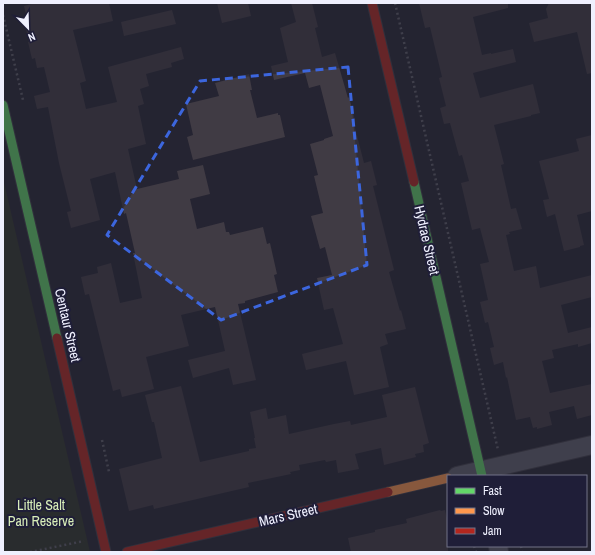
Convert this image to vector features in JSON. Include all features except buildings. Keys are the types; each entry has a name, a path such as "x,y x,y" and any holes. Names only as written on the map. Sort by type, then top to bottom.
{"street":[{"name":"Hydrae Street","path":"372,3 481,473"},
{"name":"Centaur Street","path":"3,105 106,552"},
{"path":"465,475 481,473 502,466 592,445"},
{"name":"Mars Street","path":"127,552 447,478"}],"path":[{"path":"395,3 502,466"},
{"path":"30,552 102,538"}],"highlighted area":[{"path":"348,67 367,265 221,320 107,235 200,81"}],"green space":[{"name":"Little Salt Pan Reserve","path":"3,178 90,552 3,552"}],"traffic: fast":[{"path":"3,105 57,338"},
{"path":"414,182 482,475"}],"traffic: slow":[{"path":"388,492 447,478"}],"traffic: jam":[{"path":"372,3 414,182"},
{"path":"57,338 106,552"},
{"path":"127,552 388,492"}]}
